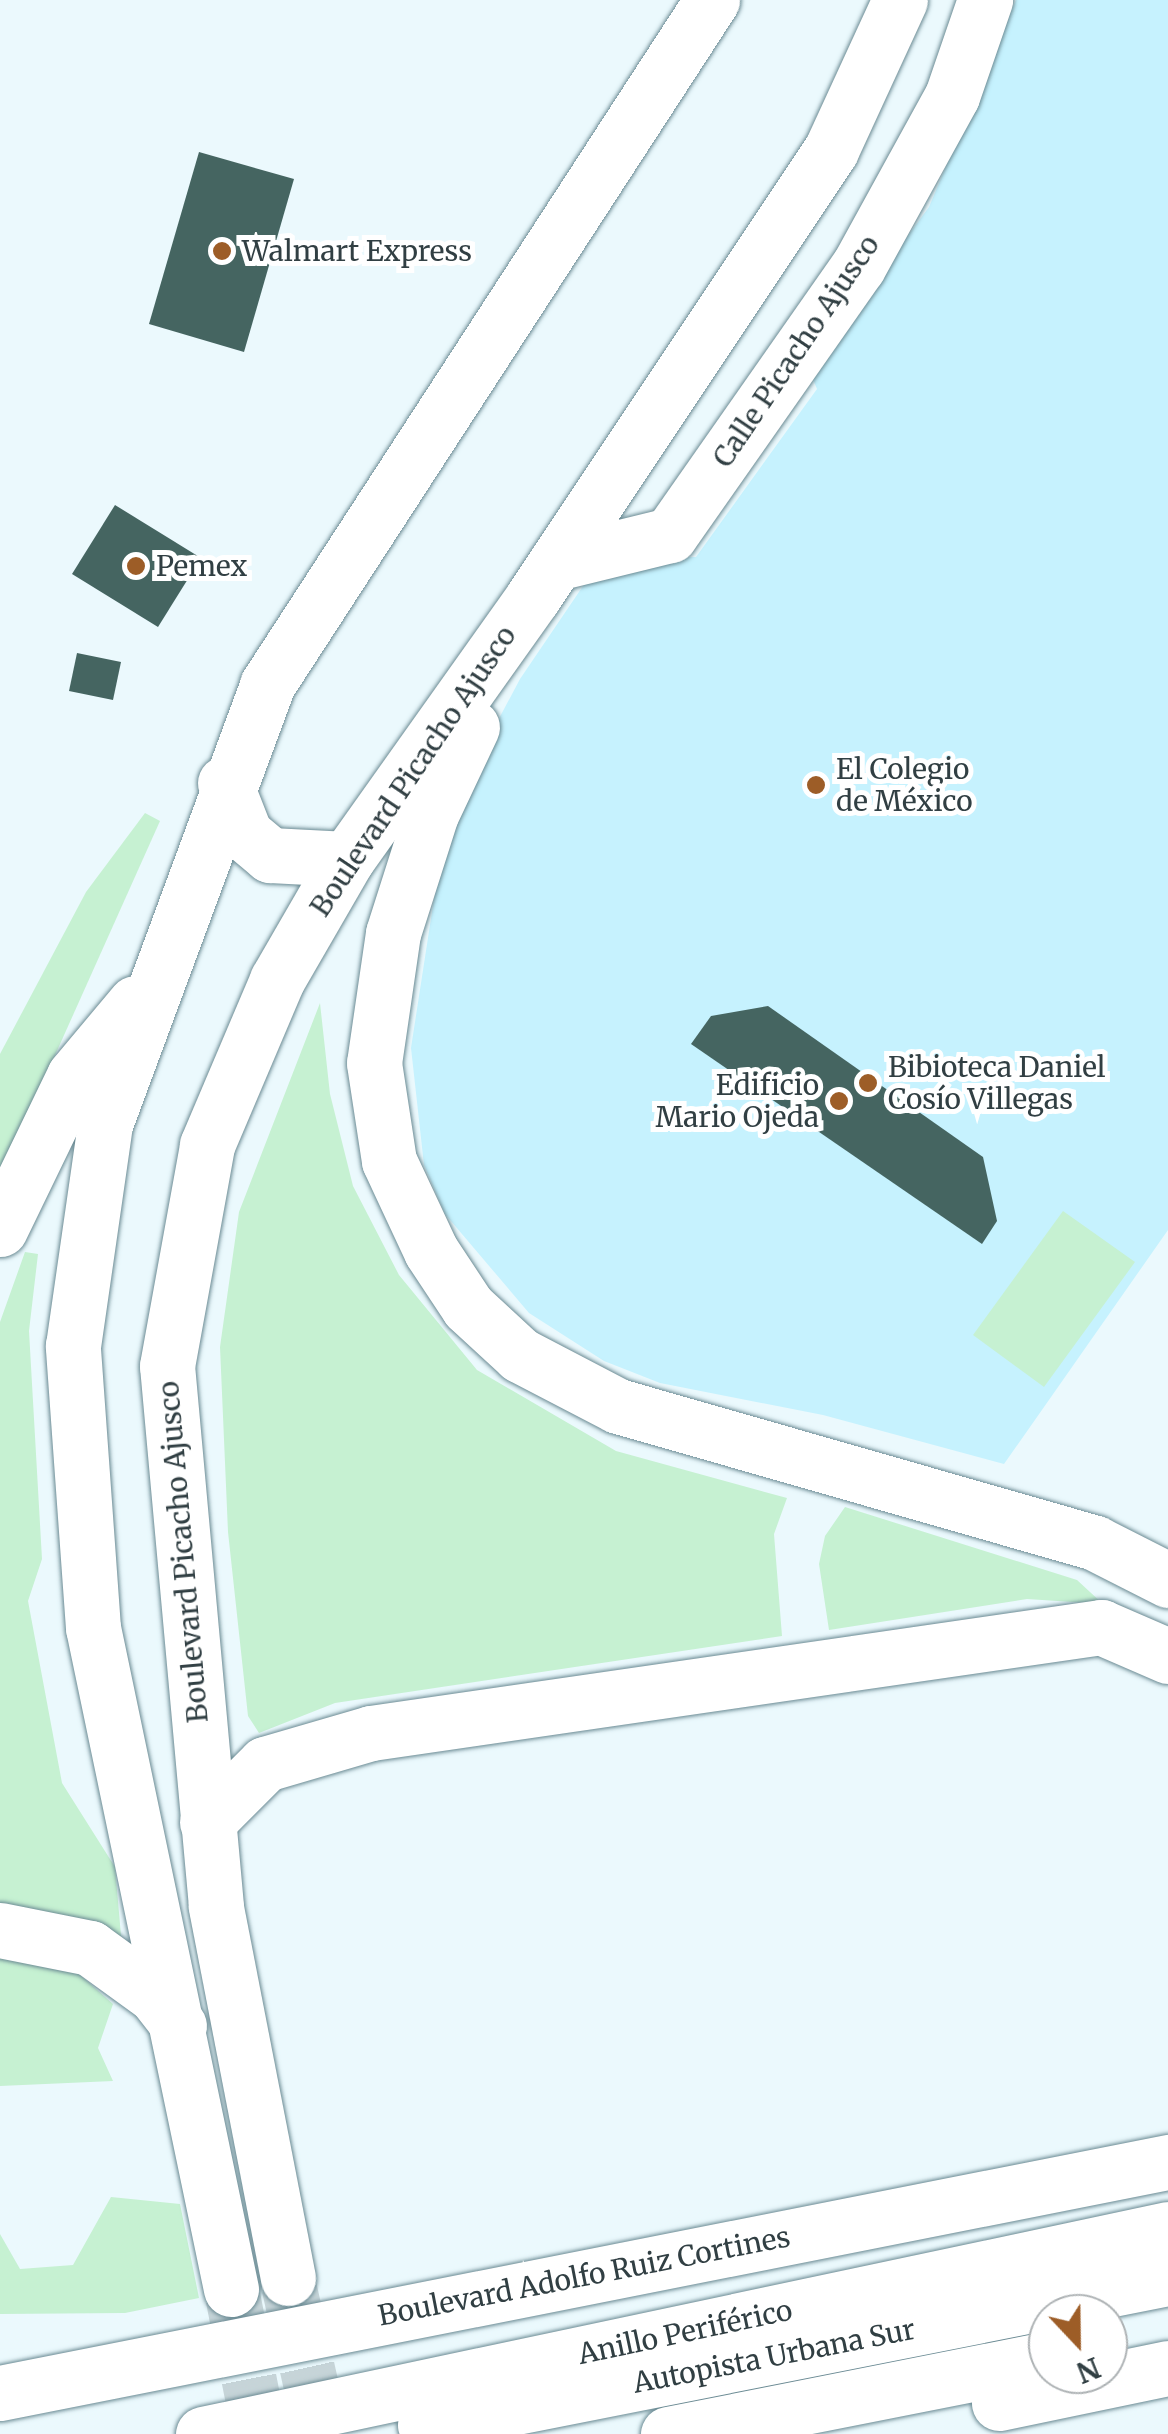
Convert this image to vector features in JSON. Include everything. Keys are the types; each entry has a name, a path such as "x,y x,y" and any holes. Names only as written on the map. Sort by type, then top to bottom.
{"main road":[{"path":"231,2289 180,2027 93,1628 73,1346 105,1124 225,783 268,684 339,568 712,0"},
{"name":"Boulevard Picacho Ajusco","path":"288,2278 207,1822 167,1366 207,1145 277,980 347,858 544,580 831,150 900,0"},
{"name":"Calle Picacho Ajusco","path":"544,580 670,535 858,267 952,96 985,0"},
{"path":"544,580 431,814 393,933 374,1062 389,1161 430,1252 468,1307 520,1355 618,1406 1095,1543 1168,1580"},
{"path":"225,783 256,846 310,862 347,858"},
{"path":"0,1229 74,1076 156,977"},
{"path":"207,1822 265,1764 371,1733 1101,1627 1168,1656"},
{"path":"0,1930 90,1948 155,1995 180,2027"},
{"name":"Boulevard Adolfo Ruiz Cortines","path":"0,2393 1143,2166 1168,2147"},
{"name":"Anillo Periférico","path":"202,2434 1168,2230"},
{"name":"Autopista Urbana Sur","path":"381,2434 1168,2278"},
{"path":"1128,2343 1168,2335"},
{"name":"Autopista Urbana Sur","path":"668,2434 1028,2363"},
{"path":"849,2434 1168,2368"},
{"path":"0,2370 77,2377"}],"shaded area":[{"name":"El Colegio de México","path":"1016,0 1168,0 1168,1230 1004,1464 823,1415 660,1383 604,1361 529,1313 445,1214 424,1165 411,1048 438,873 476,762 520,679 602,558 696,557 817,389 809,370 929,207"}],"green space":[{"path":"145,813 160,821 0,1178 0,1054 86,892"},
{"path":"320,1003 330,1094 353,1186 399,1275 477,1370 616,1451 787,1498 774,1534 782,1636 335,1703 259,1733 248,1716 228,1532 220,1347 239,1212"},
{"path":"1063,1211 1135,1262 1044,1387 973,1335"},
{"path":"25,1252 38,1254 29,1331 42,1559 28,1601 62,1783 115,1867 122,1947 0,1909 0,1322"},
{"path":"845,1507 1077,1580 1103,1604 1027,1599 829,1630 819,1564 825,1536"},
{"path":"0,1954 78,1973 113,2004 98,2048 113,2081 0,2086"},
{"path":"111,2197 180,2204 199,2298 125,2313 0,2314 0,2234 20,2269 73,2265"}],"building":[{"name":"Walmart Express","path":"199,152 294,179 244,352 149,324"},
{"name":"Pemex","path":"115,505 201,558 158,627 72,574"},
{"path":"77,653 121,662 113,700 69,691"},
{"name":"Edificio Mario Ojeda","path":"768,1006 983,1157 997,1221 982,1244 691,1044 711,1016"}],"tunnel":[{"path":"289,2286 322,2434"},
{"path":"233,2297 260,2434"}],"place":[{"name":"Walmart Express","path":"222,251"},
{"name":"Pemex","path":"136,566"},
{"name":"El Colegio de México","path":"816,785"},
{"name":"Bibioteca Daniel Cosío Villegas","path":"868,1083"},
{"name":"Edificio Mario Ojeda","path":"839,1101"}]}
